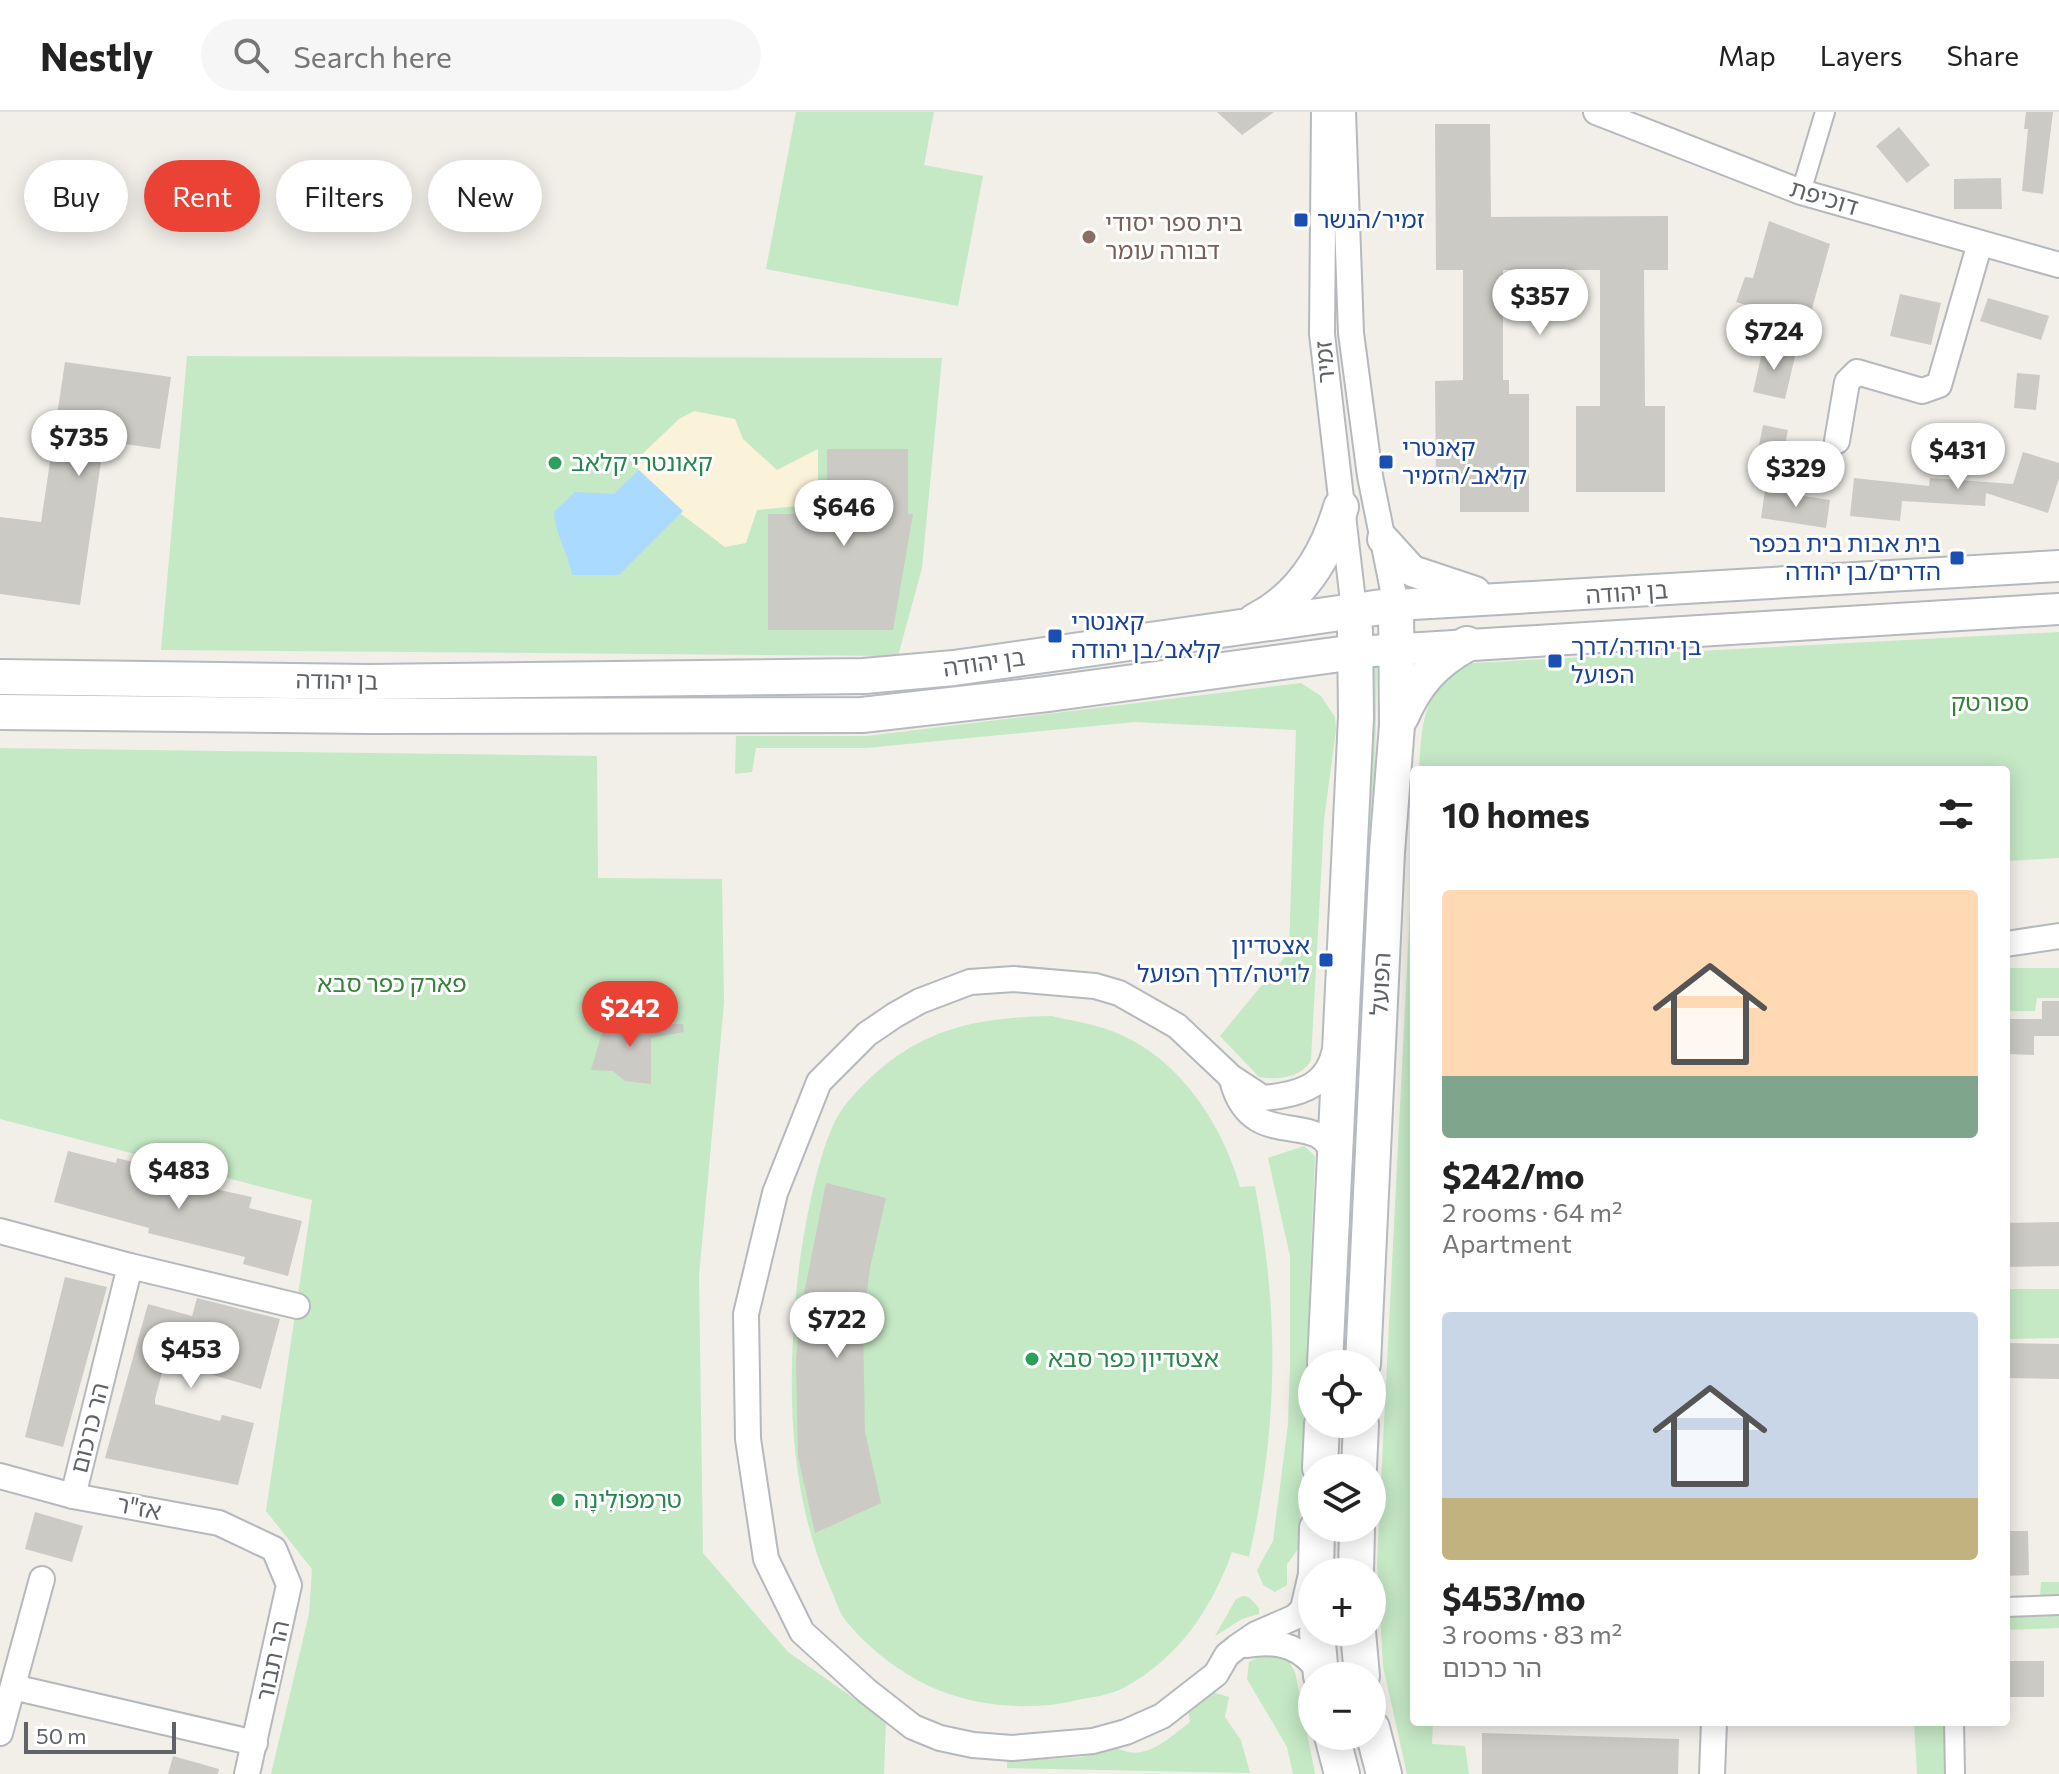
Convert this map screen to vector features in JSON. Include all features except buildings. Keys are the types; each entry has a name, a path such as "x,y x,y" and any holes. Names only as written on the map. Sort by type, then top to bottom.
{"main road":[{"path":"1244,626 1280,605 1319,564 1341,507"},
{"name":"בן יהודה","path":"0,677 369,682 864,676 954,668 1396,605"},
{"name":"הפועל","path":"1364,1350 1387,852 1397,725 1396,605"},
{"name":"הפועל","path":"1326,1350 1356,717 1354,610"},
{"path":"1397,725 1420,682 1435,663 1467,644"},
{"name":"בן יהודה","path":"0,712 370,716 862,715 1047,694 1356,652"},
{"path":"1254,664 1318,676 1335,686 1356,717"},
{"path":"1336,1750 1342,1774"},
{"path":"1378,1750 1384,1774"}],"street":[{"name":"זמיר","path":"1324,112 1322,334 1354,610"},
{"name":"זמיר","path":"1343,112 1351,333 1370,476 1396,605"},
{"name":"דוכיפת","path":"1596,112 1801,192 2059,265"},
{"path":"1801,192 1825,112"},
{"path":"1837,441 1847,382 1857,372 1922,391 1939,385 1980,243"},
{"path":"1383,539 1412,571 1433,581 1516,600"},
{"name":"בן יהודה","path":"1396,605 2059,566"},
{"name":"בן יהודה","path":"1356,652 2059,609"},
{"path":"2010,944 2056,939"},
{"path":"1316,1552 1303,1609 1287,1623 1256,1634 1237,1647 1227,1655 1216,1674 1162,1716 1126,1732 1093,1741 999,1747 940,1738 913,1727 867,1691 802,1632 766,1559 748,1439 746,1314 775,1193 819,1082 867,1034 920,1001 970,982 1014,979 1095,986 1139,1003 1177,1026 1231,1077 1263,1098 1307,1089 1322,1079 1331,1066 1341,1019"},
{"path":"1231,1077 1236,1094 1259,1121 1272,1127 1316,1132 1332,1147 1335,1162"},
{"path":"0,1231 297,1306"},
{"name":"הר כרכום","path":"73,1496 130,1266"},
{"name":"אז\"ר","path":"0,1476 73,1496 219,1523 274,1549"},
{"name":"הר תבור","path":"247,1774 289,1585 274,1549"},
{"path":"0,1733 42,1579"},
{"path":"2010,1607 2059,1605"},
{"path":"1237,1647 1267,1643 1294,1648 1313,1662"},
{"path":"13,1687 255,1743"},
{"path":"1712,1774 1714,1726"},
{"path":"1954,1726 1955,1774"}],"green space":[{"path":"796,112 934,112 924,165 983,176 958,306 766,269"},
{"name":"קאונטרי קלאב","path":"187,356 942,358 922,568 898,656 161,650"},
{"name":"ספורטק","path":"2059,632 2059,858 2010,861 2010,766 1419,766 1424,720 1434,695 1443,684 1472,663"},
{"path":"1367,662 1377,663 1372,931 1353,1350 1338,1350"},
{"path":"1301,683 1321,696 1335,717 1336,730 1324,820 1311,1060 1302,1071 1281,1078 1259,1077 1220,1036 1289,952 1296,730 1135,722 866,748 756,748 752,772 735,774 736,736 867,736"},
{"name":"פארק כפר סבא","path":"0,748 597,756 598,878 722,879 724,1003 699,1276 703,1553 788,1652 886,1721 884,1774 271,1774 309,1614 312,1569 266,1511 312,1200 0,1119"},
{"path":"1410,908 1410,1726 1433,1726 1432,1744 1465,1746 1469,1774 1407,1774 1386,1680 1386,1662 1383,1662 1382,1646 1386,1646 1386,1558 1377,1558 1378,1542 1386,1542 1386,1454 1382,1454 1383,1438 1386,1438 1386,1384"},
{"path":"2010,968 2059,968 2059,998 2037,998 2035,1011 2010,1011"},
{"name":"אצטדיון כפר סבא","path":"1051,1016 1106,1029 1131,1039 1174,1071 1208,1114 1232,1162 1240,1187 1255,1186 1269,1281 1272,1327 1270,1417 1266,1463 1249,1557 1232,1552 1204,1612 1177,1646 1162,1662 1114,1692 1061,1703 1008,1706 973,1701 914,1678 878,1653 841,1613 816,1551 798,1477 792,1400 794,1323 799,1266 813,1190 827,1140 846,1104 891,1061 914,1045 938,1034 990,1021"},
{"path":"1304,1146 1315,1156 1307,1350 1298,1350 1298,1438 1303,1438 1303,1454 1298,1454 1299,1548 1287,1564 1287,1585 1275,1592 1263,1585 1257,1570 1273,1541 1288,1424 1290,1256 1268,1158"},
{"path":"2010,1289 2059,1289 2059,1338 2010,1339"},
{"path":"2041,1582 2059,1582 2059,1628 2010,1630 2010,1600 2040,1599"},
{"path":"1249,1597 1259,1608 1259,1614 1242,1619 1215,1636 1236,1599"},
{"path":"1267,1653 1288,1660 1295,1672 1298,1687 1298,1750 1310,1750 1315,1774 1293,1774 1287,1747 1247,1679 1249,1662"},
{"path":"1212,1692 1229,1697 1225,1717 1241,1740 1250,1773 1007,1768 1007,1761 1082,1757 1113,1745 1134,1753 1154,1748 1190,1722 1188,1709"},
{"path":"1914,1726 1964,1726 1965,1774 1917,1774"}],"sand":[{"path":"694,411 735,419 743,439 777,470 818,449 818,504 757,510 746,543 725,547 664,501 633,463 679,419"}],"water":[{"path":"639,470 683,511 619,575 572,575 554,512 575,492 614,494"}],"place":[{"name":"זמיר/הנשר","path":"1301,220"},
{"name":"בית ספר יסודי דבורה עומר","path":"1089,237"},
{"name":"קאנטרי קלאב/הזמיר","path":"1386,462"},
{"name":"קאונטרי קלאב","path":"555,463"},
{"name":"בית אבות בית בכפר הדרים/בן יהודה","path":"1957,558"},
{"name":"קאנטרי קלאב/בן יהודה","path":"1055,636"},
{"name":"בן יהודה/דרך הפועל","path":"1555,661"},
{"name":"אצטדיון לויטה/דרך הפועל","path":"1326,960"},
{"name":"אצטדיון כפר סבא","path":"1032,1359"},
{"name":"טרַמפּוֹלִינָה","path":"558,1500"}]}
